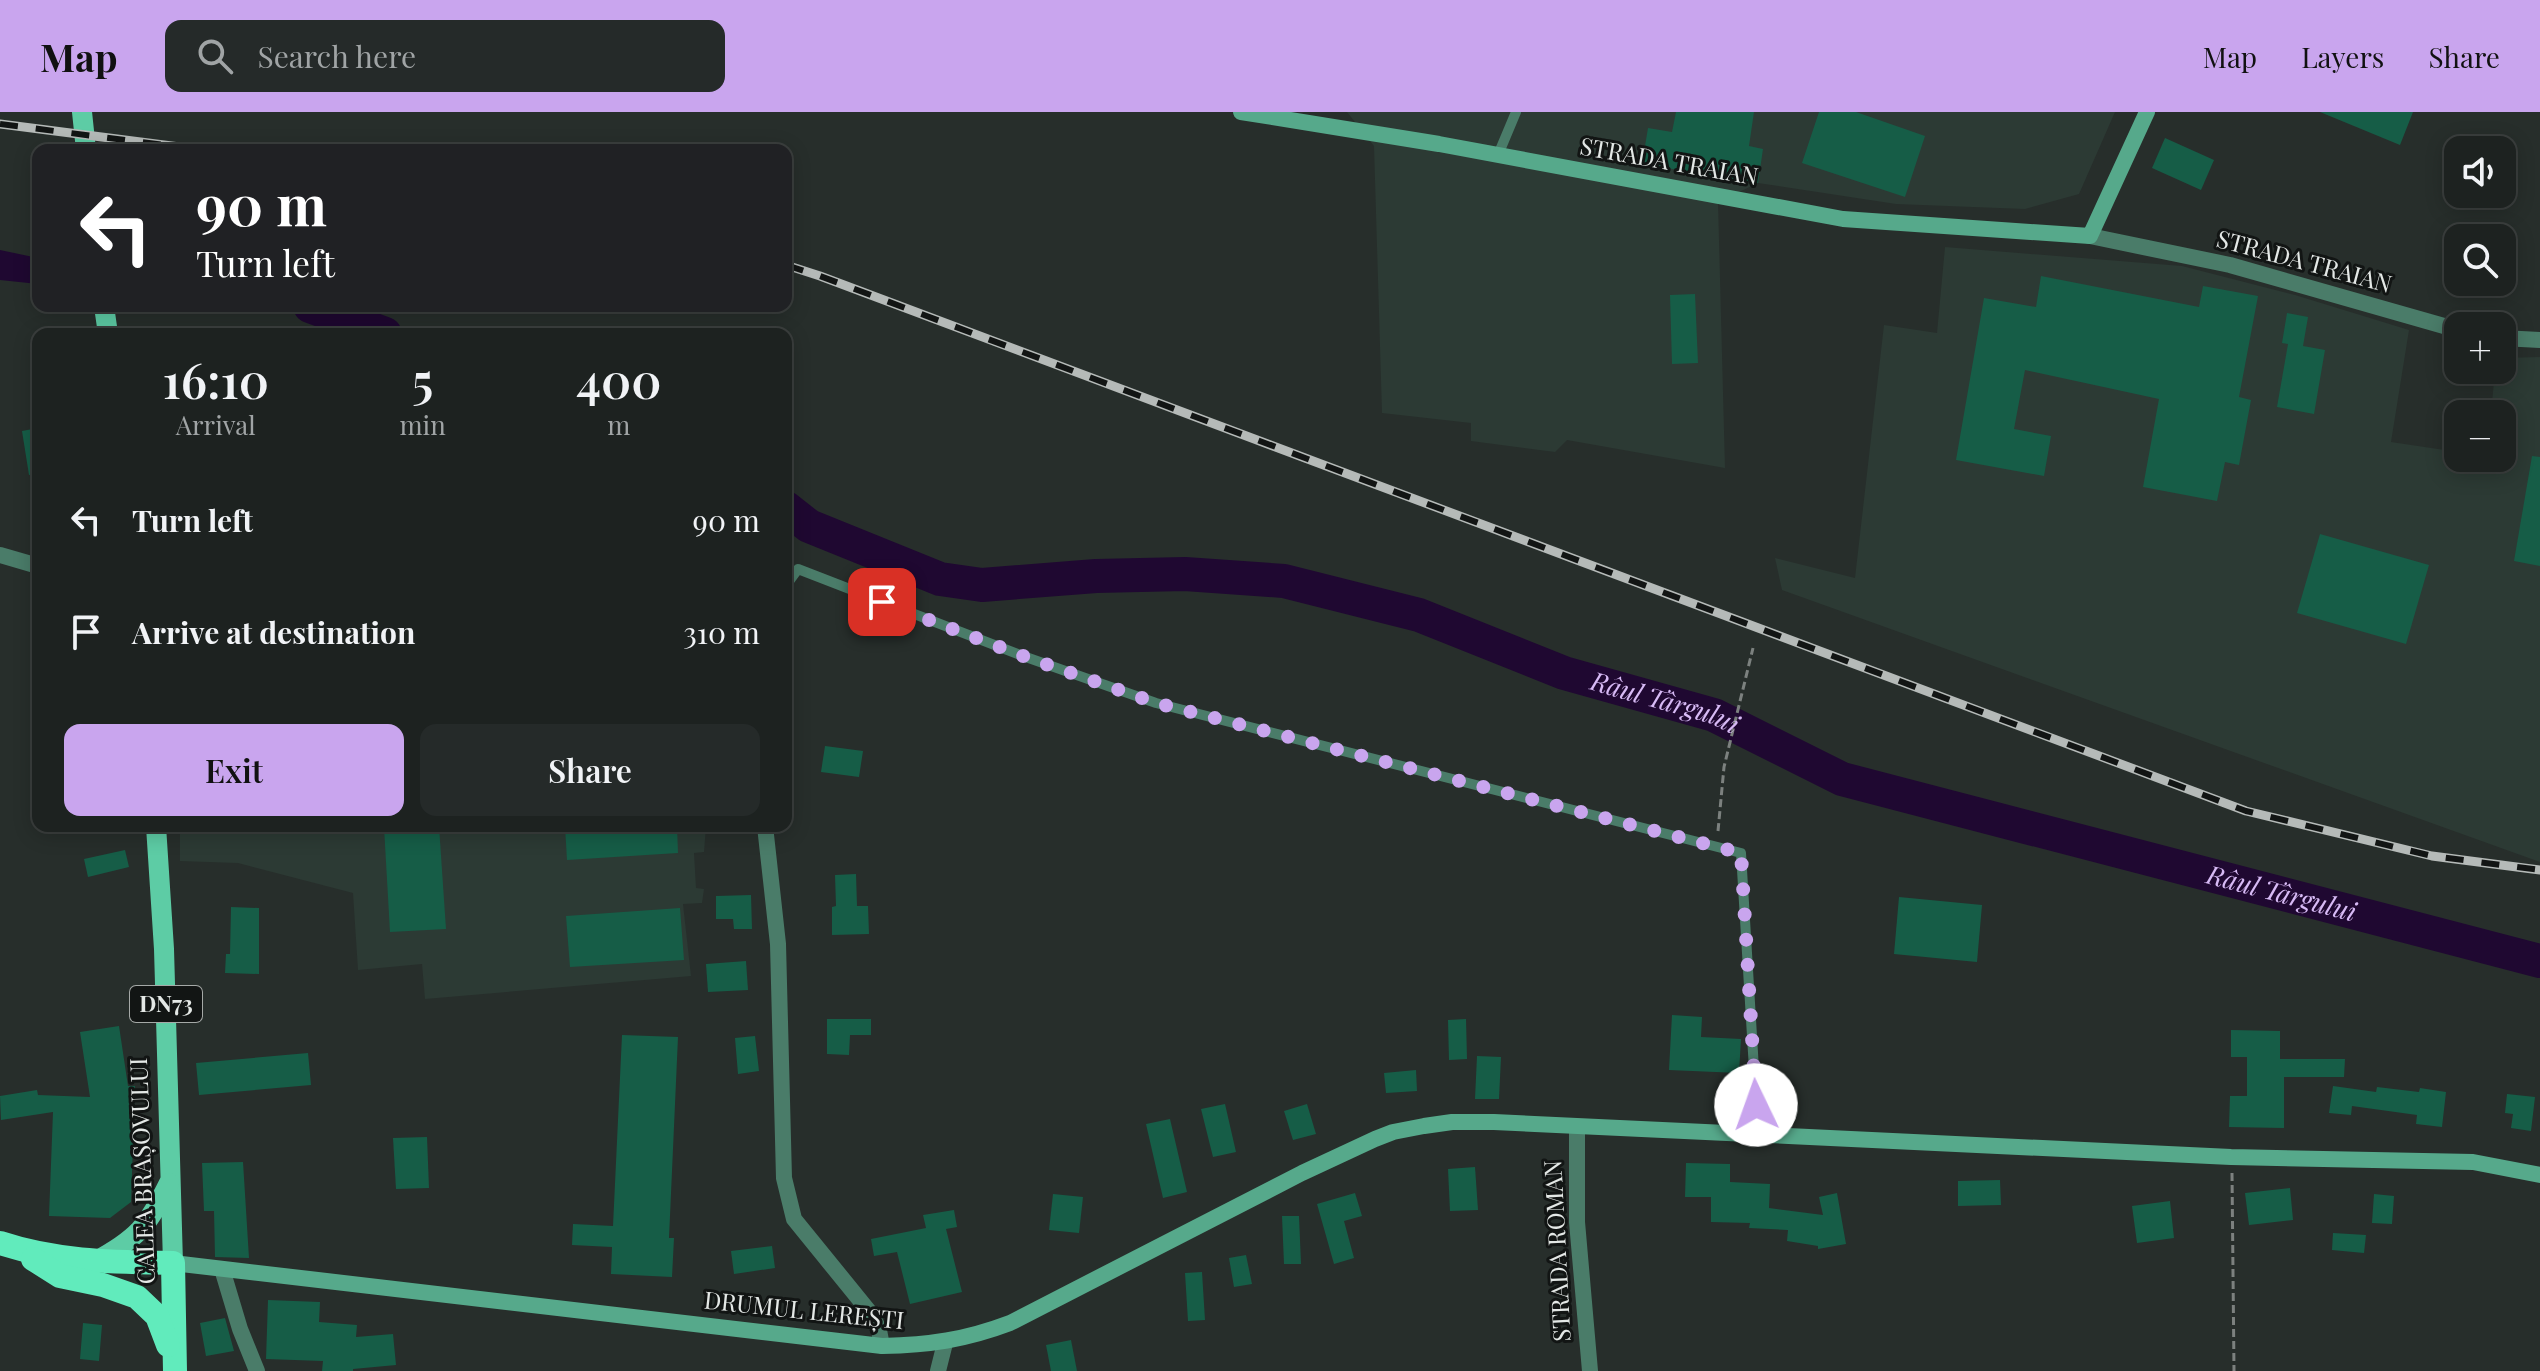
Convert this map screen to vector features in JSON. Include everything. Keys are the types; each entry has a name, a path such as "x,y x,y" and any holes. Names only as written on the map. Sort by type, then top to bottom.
{"highway":[{"path":"8,1246 52,1258 173,1263"},
{"path":"8,1246 60,1276 103,1285 137,1297 157,1316 175,1371"},
{"name":"CALEA BRAȘOVULUI","path":"173,1263 175,1371"}],"main road":[{"path":"82,112 85,144"},
{"name":"STRADA TRAIAN","path":"1241,112 1498,155 1843,219 2090,236"},
{"path":"2090,236 2147,112"},
{"name":"CALEA BRAȘOVULUI","path":"156,832 164,949 173,1263"},
{"name":"DRUMUL LEREȘTI","path":"173,1263 882,1346 945,1343 979,1335 1033,1312 1302,1173 1393,1132 1452,1122 2231,1157 2473,1162 2540,1175"},
{"path":"94,1262 124,1245 146,1225 169,1183"}],"street":[{"name":"STRADA TRAIAN","path":"2090,236 2230,265 2444,326"},
{"path":"2516,339 2540,340"},
{"path":"0,555 32,564"},
{"path":"766,832 778,944 784,1178 794,1219 872,1315 882,1346"},
{"name":"STRADA ROMAN","path":"1577,1127 1577,1222 1590,1371"},
{"path":"222,1269 240,1329 257,1371"},
{"path":"938,1371 945,1343"}],"lane":[{"path":"1498,155 1516,112"},
{"path":"792,577 798,569 1023,656 1156,703 1741,853 1758,1136"}],"path":[{"path":"1716,847 1724,767 1753,648"},
{"path":"2231,1157 2234,1371"}],"shaded area":[{"path":"1347,112 2115,112 2079,194 2025,209 1896,204 1758,183 1718,202 1725,468 1567,440 1555,452 1471,441 1471,423 1382,413 1374,146"},
{"path":"1945,247 2182,266 2295,295 2409,330 2391,442 2444,450 2444,472 2516,472 2516,400 2492,400 2494,384 2516,384 2516,358 2540,357 2540,862 1782,590 1775,558 1855,578 1884,325 1937,333"},
{"path":"0,250 32,257 32,283 0,280"},
{"path":"180,832 706,832 704,852 694,853 696,888 704,889 702,903 683,904 691,976 425,999 422,964 358,970 353,893 238,863 180,861"}],"building":[{"path":"1676,112 1754,112 1749,146 1763,149 1758,183 1642,164 1648,128 1672,132"},
{"path":"1819,112 1856,112 1925,136 1905,197 1802,163"},
{"path":"2320,112 2413,112 2400,145"},
{"path":"2165,138 2214,160 2201,190 2152,168"},
{"path":"2041,276 2199,307 2203,286 2258,296 2239,397 2251,400 2239,465 2225,462 2217,501 2143,487 2159,399 2025,370 2014,429 2051,436 2044,476 1956,460 1984,298 2036,307"},
{"path":"1695,294 1698,363 1672,364 1670,295"},
{"path":"2287,313 2308,317 2303,346 2325,350 2314,414 2277,407 2288,344 2282,343"},
{"path":"32,429 32,475 29,475 22,431"},
{"path":"2532,456 2540,457 2540,566 2514,561"},
{"path":"2320,534 2429,565 2406,644 2297,613"},
{"path":"825,746 863,751 859,777 821,772"},
{"path":"384,832 439,832 446,929 390,932"},
{"path":"565,832 677,832 678,853 567,860"},
{"path":"125,850 129,867 88,877 84,859"},
{"path":"856,874 857,906 868,906 869,934 832,935 832,907 836,906 835,875"},
{"path":"751,895 752,929 734,929 733,919 716,919 716,896"},
{"path":"1899,897 1982,905 1977,962 1894,954"},
{"path":"231,907 259,908 259,974 225,973 226,954 230,954"},
{"path":"680,908 684,960 570,967 566,916"},
{"path":"746,961 748,990 708,992 706,964"},
{"path":"1672,1015 1702,1017 1701,1037 1741,1039 1739,1073 1669,1070"},
{"path":"827,1019 871,1019 871,1035 850,1035 849,1055 827,1054"},
{"path":"1466,1019 1467,1059 1449,1060 1448,1020"},
{"path":"119,1026 128,1086 135,1086 131,1202 110,1218 49,1216 53,1112 1,1120 0,1096 37,1090 38,1095 90,1097 80,1032"},
{"path":"2231,1030 2280,1031 2280,1059 2345,1059 2344,1077 2284,1077 2284,1128 2229,1127 2230,1096 2247,1096 2247,1057 2231,1057"},
{"path":"622,1035 678,1037 669,1238 674,1238 672,1277 611,1274 612,1247 572,1245 573,1224 613,1226"},
{"path":"755,1036 759,1071 738,1074 735,1038"},
{"path":"308,1053 311,1085 199,1095 196,1063"},
{"path":"1477,1056 1501,1057 1499,1099 1475,1099"},
{"path":"1416,1070 1417,1091 1386,1093 1384,1073"},
{"path":"2333,1086 2376,1092 2377,1087 2446,1092 2442,1127 2416,1124 2417,1115 2352,1106 2351,1115 2329,1113"},
{"path":"2507,1094 2535,1097 2531,1131 2511,1128 2513,1114 2505,1113"},
{"path":"1225,1104 1236,1152 1213,1157 1201,1109"},
{"path":"1307,1104 1316,1134 1293,1140 1284,1111"},
{"path":"1170,1119 1187,1192 1163,1198 1146,1124"},
{"path":"427,1137 429,1188 396,1189 393,1138"},
{"path":"243,1162 249,1258 215,1257 214,1211 204,1211 202,1163"},
{"path":"1686,1163 1730,1164 1730,1182 1770,1184 1769,1208 1823,1215 1819,1197 1837,1193 1846,1244 1818,1249 1818,1246 1787,1241 1788,1230 1749,1228 1750,1223 1711,1222 1711,1197 1685,1197"},
{"path":"1475,1167 1478,1210 1450,1211 1448,1169"},
{"path":"2000,1180 2001,1205 1958,1206 1958,1181"},
{"path":"2290,1188 2293,1220 2249,1225 2245,1193"},
{"path":"1355,1193 1362,1216 1344,1221 1354,1258 1334,1264 1317,1204"},
{"path":"1053,1194 1083,1197 1079,1233 1049,1230"},
{"path":"2374,1194 2394,1196 2392,1224 2372,1223"},
{"path":"2170,1201 2174,1238 2137,1243 2132,1206"},
{"path":"954,1210 957,1227 946,1229 962,1292 910,1304 897,1252 874,1256 871,1239 926,1228 923,1215"},
{"path":"1282,1216 1299,1216 1301,1264 1284,1264"},
{"path":"2333,1233 2366,1235 2364,1253 2332,1250"},
{"path":"772,1246 775,1268 734,1274 731,1251"},
{"path":"1246,1255 1252,1284 1234,1287 1229,1258"},
{"path":"1202,1272 1205,1320 1188,1321 1185,1273"},
{"path":"268,1300 320,1302 319,1322 357,1325 356,1337 393,1334 396,1365 353,1371 322,1371 323,1361 266,1359"},
{"path":"225,1318 234,1351 206,1356 200,1323"},
{"path":"83,1323 102,1325 99,1361 80,1359"},
{"path":"1071,1340 1077,1371 1051,1371 1046,1345"}],"waterway":[{"name":"Râul Târgului","path":"326,312 369,328"},
{"name":"Râul Târgului","path":"792,513 809,526 940,579 982,585 1096,576 1185,574 1284,581 1419,615 1564,673 1714,715 1842,779 2540,961"}],"railway":[{"path":"0,124 156,144"},
{"path":"792,267 2246,811 2432,856 2540,870"}],"route":[{"path":"882,602 1156,703 1741,853 1756,1105"}]}
